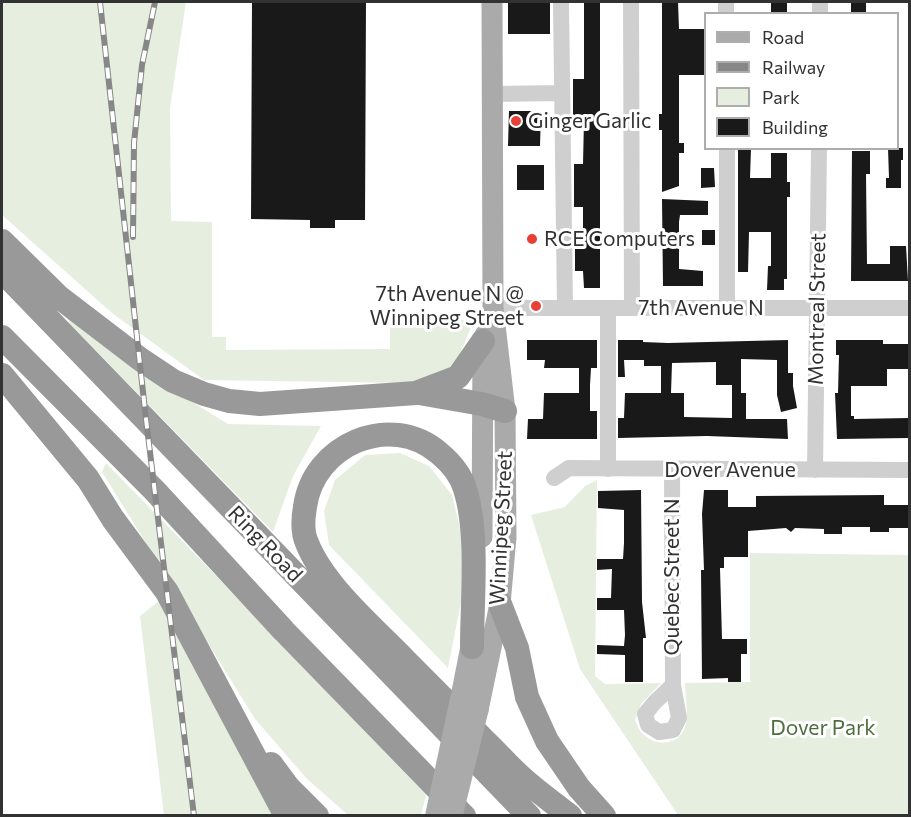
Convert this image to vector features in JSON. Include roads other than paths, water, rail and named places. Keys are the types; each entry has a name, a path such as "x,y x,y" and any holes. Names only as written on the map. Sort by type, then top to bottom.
{"highway":[{"path":"2,241 59,297 140,359 173,381 204,394 229,401 260,404 416,393 494,408"},
{"name":"Ring Road","path":"2,271 529,816"},
{"name":"Ring Road","path":"2,337 155,492 284,631 464,816"},
{"path":"416,393 458,377 483,341"},
{"path":"2,375 88,479 113,519 167,592 286,816"},
{"path":"472,647 472,528 465,488 456,470 435,450 420,440 402,435 380,434 359,439 342,448 326,461 314,477 306,501 303,519 306,541 315,560 342,596 518,773 570,816"},
{"path":"500,604 517,648 527,697 547,741 579,788 604,816"},
{"path":"234,717 288,787 316,816"}],"main road":[{"name":"Winnipeg Street","path":"441,815 478,606 494,408 492,2"},
{"name":"Winnipeg Street","path":"441,815 478,710 500,604 506,537 494,408 483,341 493,308"}],"street":[{"path":"561,2 565,308"},
{"path":"631,2 632,308"},
{"path":"492,94 562,93"},
{"path":"727,150 727,308"},
{"name":"Montreal Street","path":"815,470 819,150"},
{"name":"7th Avenue N","path":"493,308 909,308"},
{"path":"608,469 609,308"},
{"name":"Dover Avenue","path":"554,478 569,468 909,470"},
{"name":"Quebec Street N","path":"672,469 673,685"}],"railway":[{"path":"100,2 146,419 194,816"},
{"path":"133,237 134,143 142,65 155,2"}],"place":[{"name":"Ginger Garlic","path":"516,121"},
{"name":"RCE Computers","path":"532,239"},
{"name":"7th Avenue N @ Winnipeg Street","path":"536,306"}],"park label":[{"name":"Dover Park","path":"823,728"}]}
